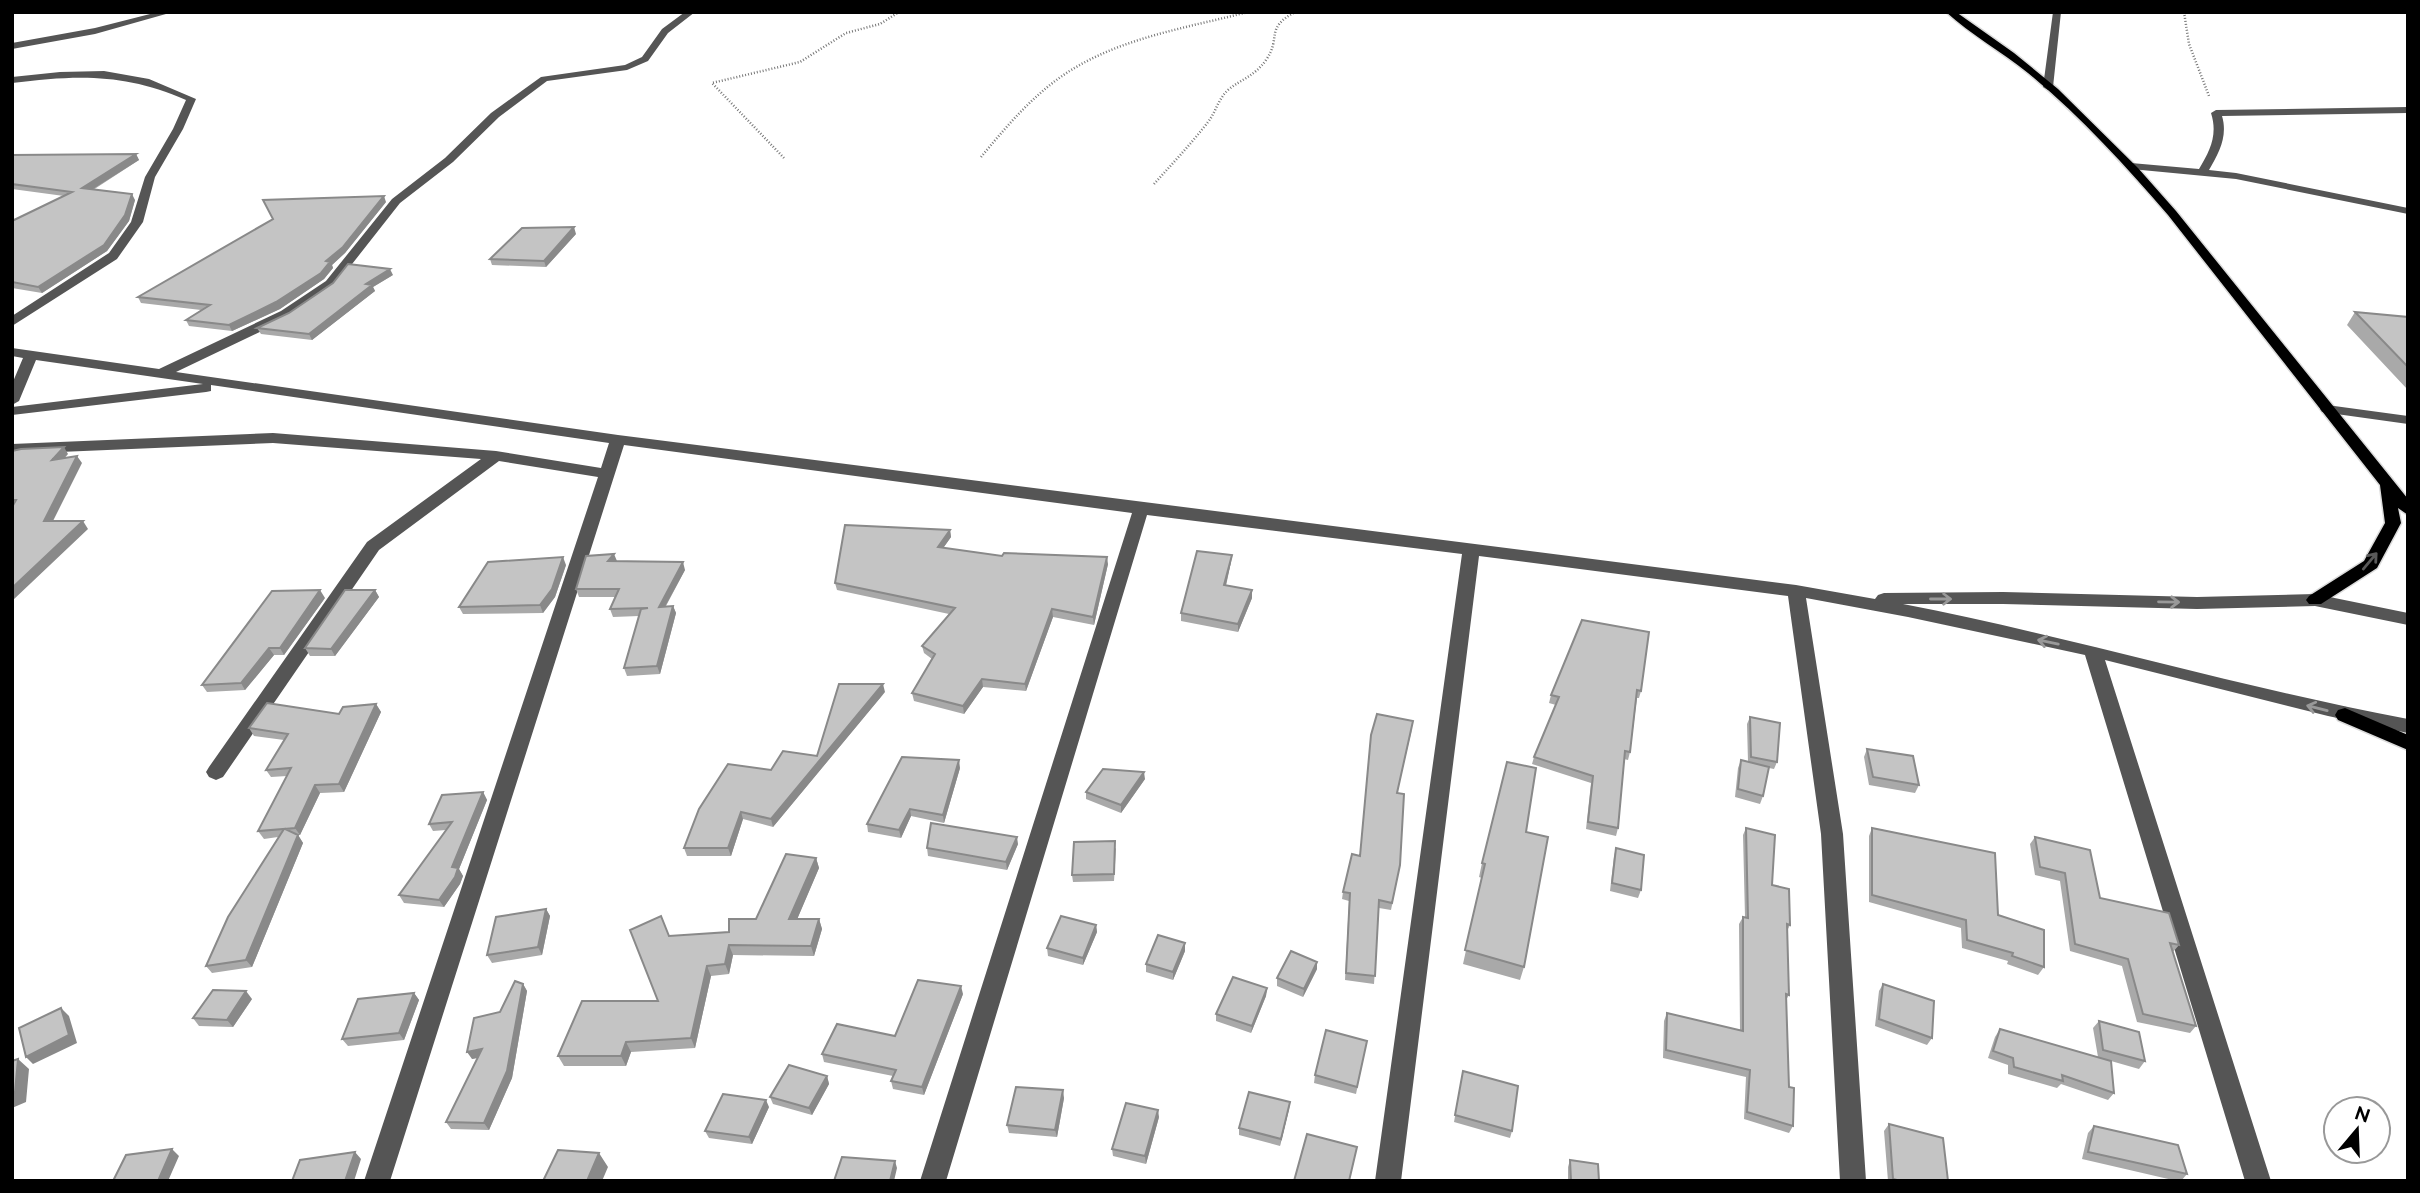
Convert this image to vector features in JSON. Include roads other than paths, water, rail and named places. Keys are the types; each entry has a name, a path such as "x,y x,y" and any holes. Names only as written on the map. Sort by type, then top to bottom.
{"main road":[{"path":"1950,12 2012,55 2131,166 2172,213 2408,510"},
{"path":"2315,600 2371,564 2393,523 2384,481"},
{"path":"2345,715 2408,743"}],"street":[{"path":"12,46 95,31 169,12"},
{"path":"158,375 286,314 330,284 396,201 449,160 495,115 544,79 627,67 645,59 665,31 691,12"},
{"path":"2048,87 2057,12"},
{"path":"12,80 93,73 133,77 162,84 191,99 178,129 150,177 137,222 113,256 12,322"},
{"path":"2203,172 2216,148 2221,127 2216,113 2408,110"},
{"path":"2131,166 2203,172 2408,211"},
{"path":"12,352 618,440 1849,599 2093,651 2345,715 2408,726"},
{"path":"12,401 31,356"},
{"path":"12,411 227,385"},
{"path":"2328,409 2408,420"},
{"path":"12,449 273,438 495,456 607,474"},
{"path":"377,1181 618,440"},
{"path":"216,772 373,547 495,456"},
{"path":"933,1181 1141,509"},
{"path":"1388,1181 1471,551"},
{"path":"1796,591 1832,834 1853,1181"},
{"path":"1849,599 2003,598 2197,603 2315,600 2408,619"},
{"path":"2093,651 2236,1120 2258,1181"}]}
